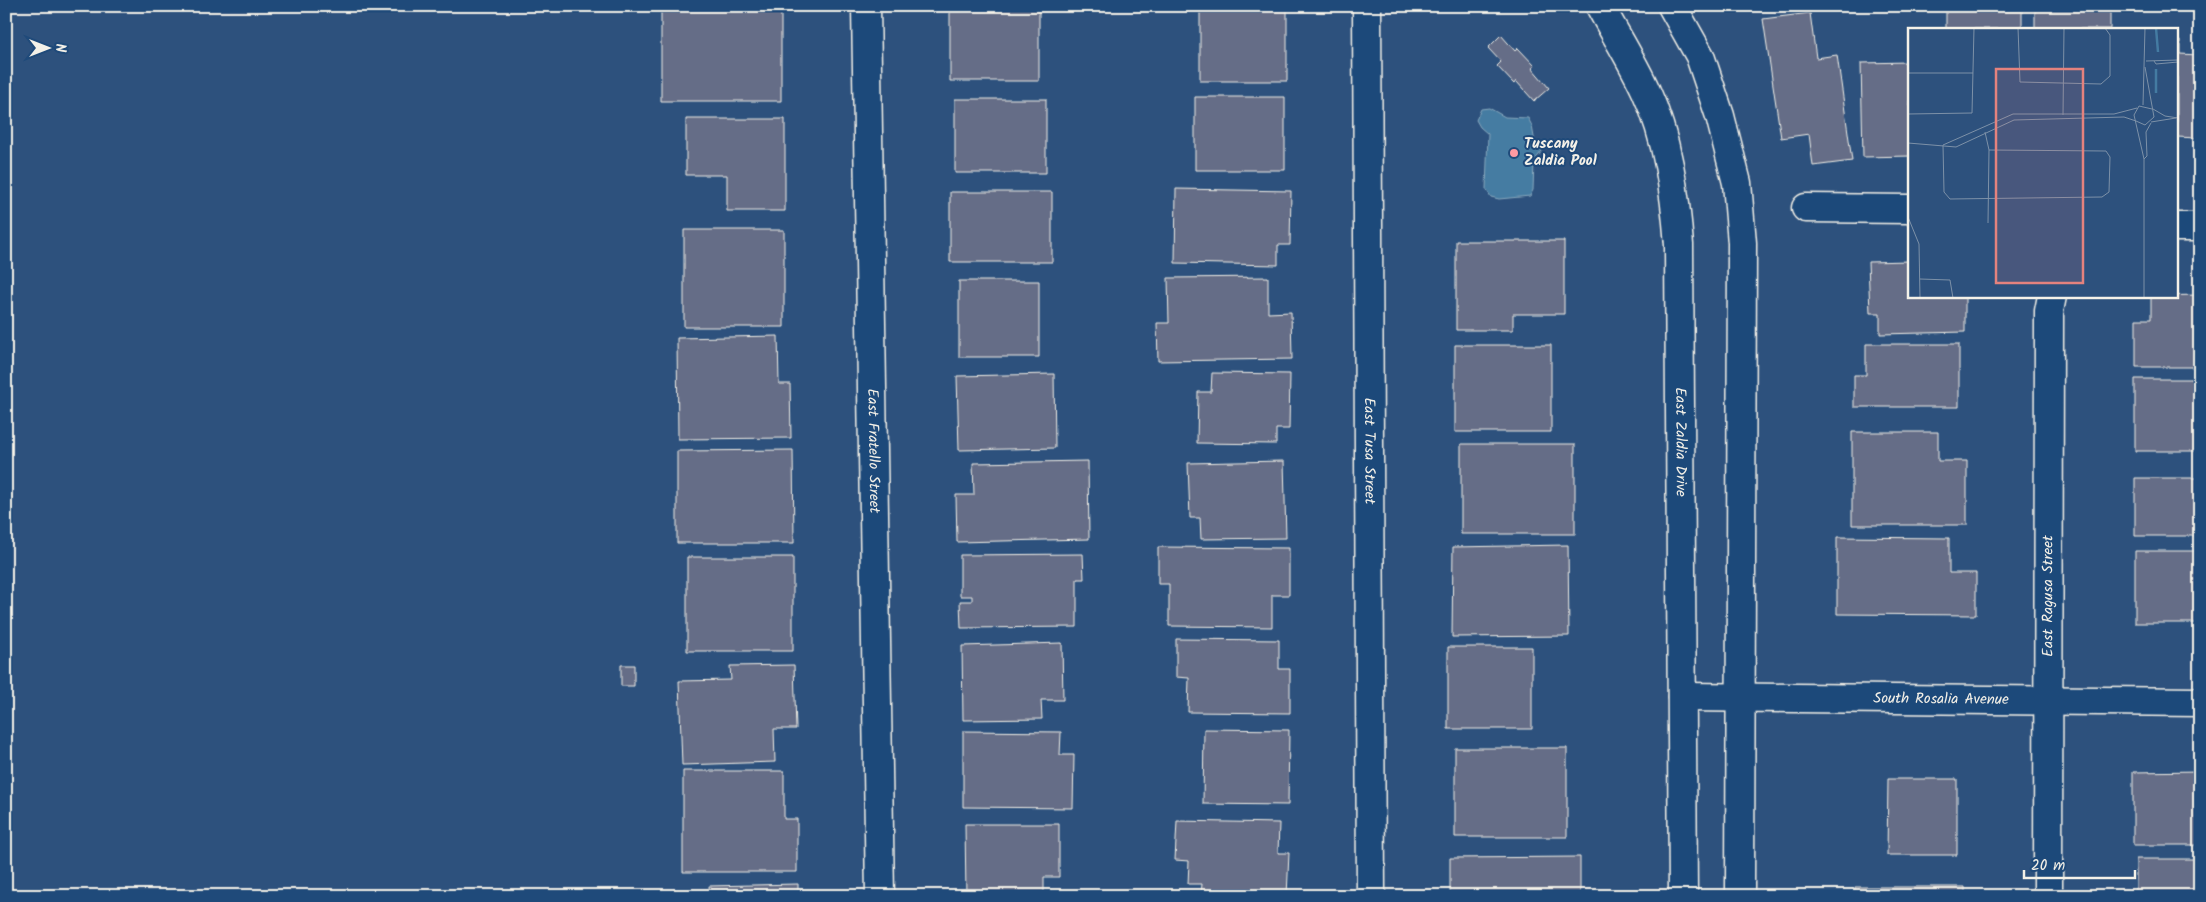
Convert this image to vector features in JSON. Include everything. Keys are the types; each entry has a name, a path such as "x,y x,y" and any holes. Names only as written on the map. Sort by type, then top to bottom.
{"street":[{"name":"East Fratello Street","path":"866,6 880,896"},
{"name":"East Tusa Street","path":"1367,6 1371,896"},
{"name":"East Zaldia Drive","path":"1600,6 1646,91 1662,140 1674,188 1679,245 1683,896"},
{"path":"1672,6 1700,56 1720,116 1737,183 1742,243 1740,896"},
{"path":"1806,208 1908,209"},
{"path":"2178,227 2200,227"},
{"name":"East Ragusa Street","path":"2048,896 2049,311 2052,298"},
{"name":"South Rosalia Avenue","path":"1682,697 2200,702"}],"water":[{"name":"Tuscany Zaldia Pool","path":"1489,108 1505,117 1528,118 1532,126 1535,143 1539,144 1542,151 1534,161 1533,190 1530,196 1499,199 1491,197 1486,189 1488,134 1480,127 1476,120 1481,109"}],"building":[{"path":"661,6 781,6 781,101 661,101"},
{"path":"950,6 1039,6 1039,81 950,81"},
{"path":"1200,7 1287,7 1287,81 1200,81"},
{"path":"2035,10 2110,10 2110,28 2035,28"},
{"path":"1946,11 2022,11 2022,28 1946,28"},
{"path":"1810,13 1816,58 1837,55 1852,161 1813,166 1809,134 1781,138 1763,19"},
{"path":"1501,35 1515,51 1518,48 1535,66 1532,68 1549,88 1534,101 1516,81 1514,84 1497,66 1501,62 1488,48"},
{"path":"2178,40 2180,40 2180,54 2198,55 2197,138 2178,137"},
{"path":"1908,62 1908,156 1863,157 1861,63"},
{"path":"1195,97 1285,97 1285,170 1195,170"},
{"path":"955,99 1046,99 1046,173 955,173"},
{"path":"686,119 785,119 785,211 727,211 727,175 686,175"},
{"path":"1176,189 1291,191 1290,245 1278,245 1278,265 1175,263"},
{"path":"950,192 1052,192 1052,262 950,262"},
{"path":"684,230 784,230 784,327 684,327"},
{"path":"1456,241 1564,241 1564,314 1513,314 1513,330 1456,330"},
{"path":"1908,261 1908,298 1965,298 1965,332 1880,334 1880,313 1870,313 1868,262"},
{"path":"1268,277 1268,313 1291,312 1292,359 1158,361 1157,323 1169,323 1168,278"},
{"path":"959,281 1039,281 1039,357 959,357"},
{"path":"2178,295 2200,295 2200,367 2136,367 2136,319 2151,319 2151,298 2178,298"},
{"path":"778,336 779,384 790,384 791,438 678,439 677,338"},
{"path":"1866,344 1959,344 1959,407 1854,407 1854,375 1866,375"},
{"path":"1455,345 1551,345 1551,432 1455,432"},
{"path":"1212,373 1290,374 1289,429 1276,429 1276,444 1197,443 1198,392 1211,392"},
{"path":"1054,374 1055,448 959,450 957,376"},
{"path":"2135,379 2200,379 2200,451 2135,451"},
{"path":"1852,432 1938,432 1938,461 1967,461 1967,525 1852,525"},
{"path":"1461,444 1575,444 1575,534 1461,534"},
{"path":"793,450 794,543 677,543 677,451"},
{"path":"1088,461 1089,539 957,542 956,495 974,495 973,463"},
{"path":"1284,461 1286,538 1201,539 1200,518 1190,518 1188,463"},
{"path":"2135,478 2200,478 2200,536 2135,536"},
{"path":"1837,537 1949,538 1949,573 1976,573 1976,615 1837,614"},
{"path":"1568,545 1569,636 1452,637 1453,547"},
{"path":"1158,547 1289,548 1289,595 1272,595 1272,627 1169,626 1169,584 1158,584"},
{"path":"2135,551 2200,551 2200,623 2135,623"},
{"path":"1083,554 1084,579 1077,579 1077,627 961,628 960,601 972,601 972,596 960,596 960,555"},
{"path":"687,557 793,557 793,651 687,651"},
{"path":"1176,639 1279,640 1279,669 1290,669 1290,713 1188,712 1189,678 1176,677"},
{"path":"1062,643 1063,700 1041,700 1042,719 963,720 962,646"},
{"path":"1448,647 1532,647 1532,729 1448,729"},
{"path":"621,665 634,665 634,686 621,686"},
{"path":"794,665 796,729 774,729 775,762 682,765 679,681 731,680 730,666"},
{"path":"1204,729 1289,730 1288,805 1203,804"},
{"path":"963,731 1061,732 1060,755 1074,755 1073,808 963,807"},
{"path":"1455,748 1567,748 1567,837 1455,837"},
{"path":"683,771 784,771 784,819 797,819 797,872 683,872"},
{"path":"2200,771 2200,845 2133,845 2133,772"},
{"path":"1888,779 1957,779 1957,855 1887,855"},
{"path":"1177,821 1279,823 1278,853 1289,853 1287,896 1201,895 1202,884 1188,884 1189,861 1175,860"},
{"path":"965,824 1059,824 1059,877 1044,877 1044,896 966,896"},
{"path":"1580,857 1580,896 1450,896 1450,858"},
{"path":"2136,859 2200,859 2200,896 2136,896"},
{"path":"798,884 798,896 710,896 709,886"},
{"path":"1855,887 1965,887 1965,896 1855,896"}],"place":[{"name":"Tuscany Zaldia Pool","path":"1514,153"}]}
